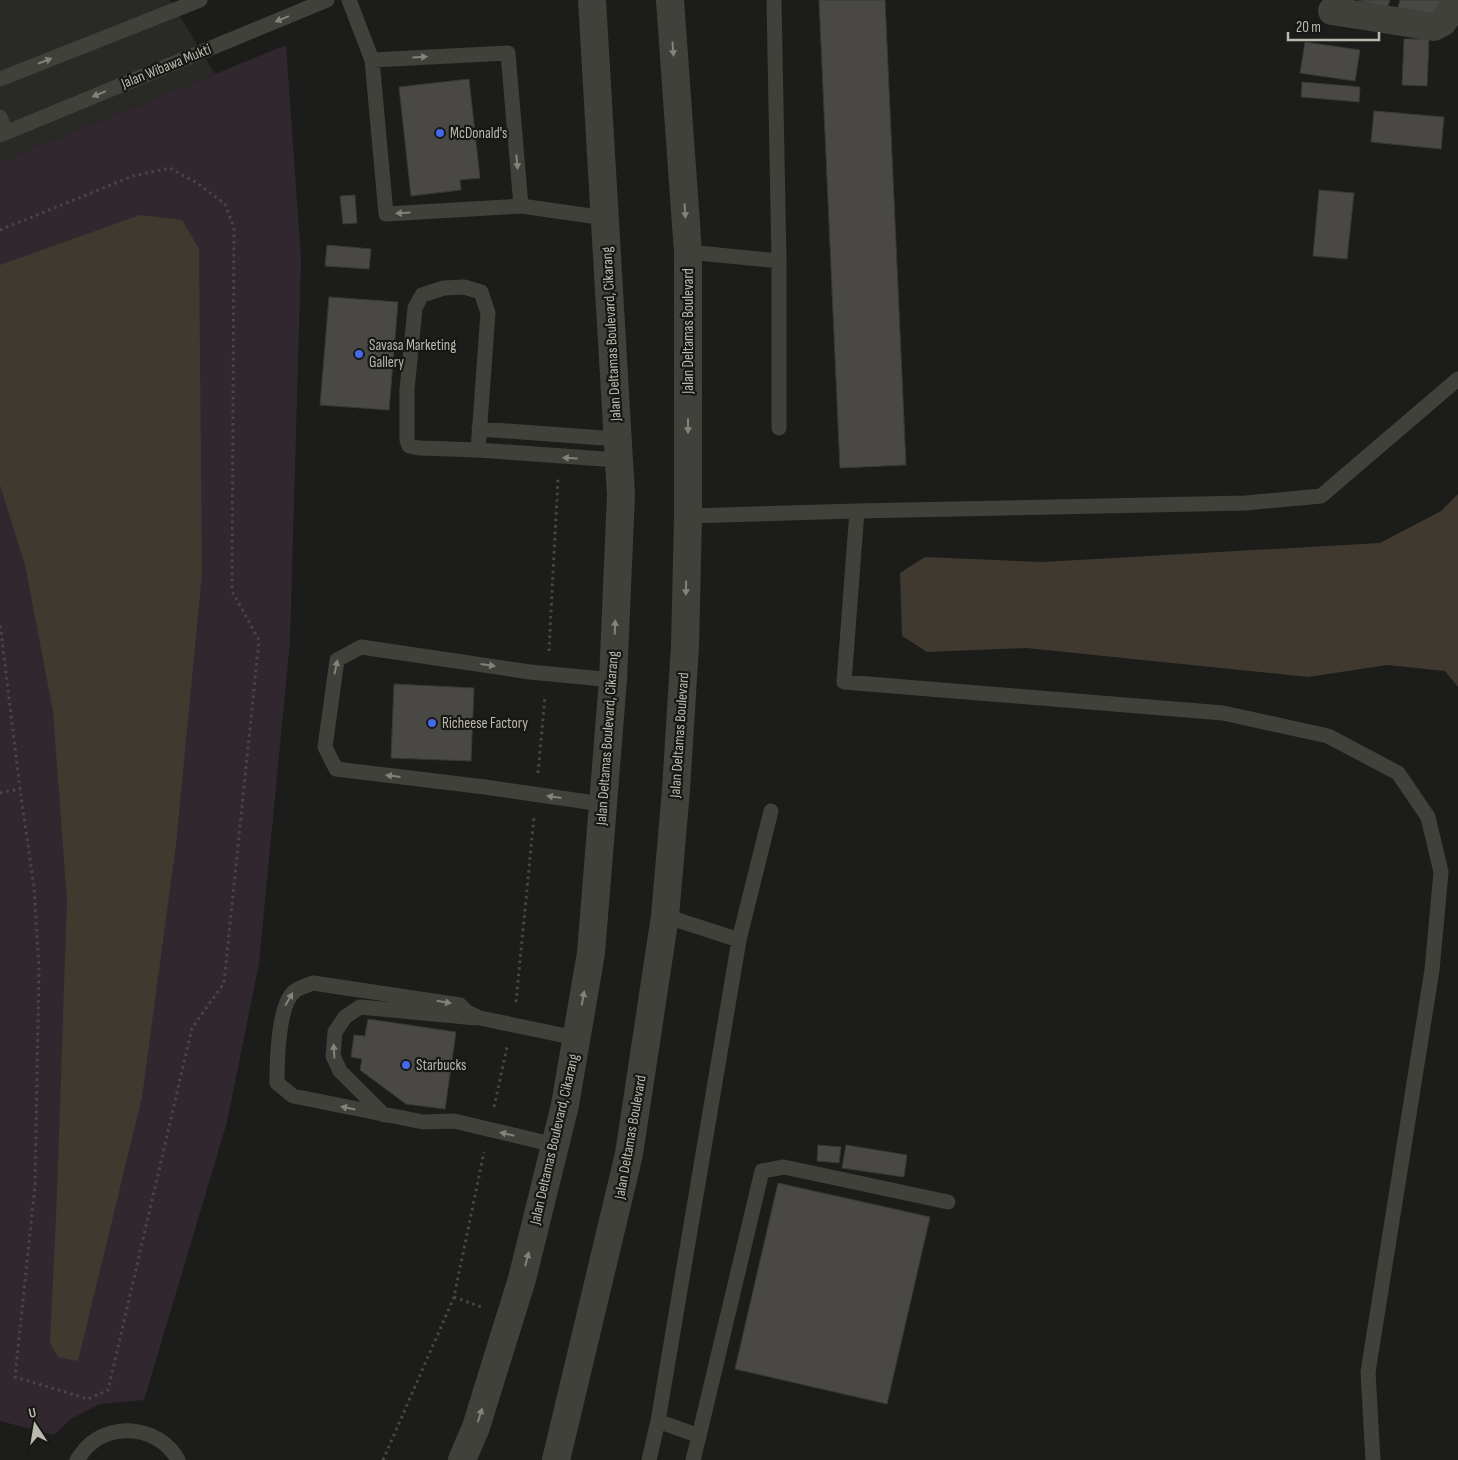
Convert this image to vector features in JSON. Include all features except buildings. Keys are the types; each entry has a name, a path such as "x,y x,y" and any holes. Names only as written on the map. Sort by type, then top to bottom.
{"street":[{"name":"Jalan Deltamas Boulevard, Cikarang","path":"462,1460 476,1427 522,1279 565,1105 591,954 613,680 621,495 592,0"},
{"name":"Jalan Deltamas Boulevard","path":"556,1460 630,1154 665,916 676,790 685,646 688,516 688,252 670,0"},
{"path":"1332,11 1434,27 1443,22 1458,1"}],"lane":[{"path":"0,78 200,0"},
{"name":"Jalan Wibawa Mukti","path":"0,117 3,133 327,0"},
{"path":"349,0 372,60 386,214 521,206 605,218"},
{"path":"774,0 779,261 779,428"},
{"path":"372,60 508,53 521,206"},
{"path":"688,252 779,261"},
{"path":"478,450 488,313 481,292 464,287 444,288 422,295 414,308 407,390 407,440 409,446 560,457 618,449"},
{"path":"688,516 857,510 1246,503 1321,496 1458,379"},
{"path":"479,429 618,449"},
{"path":"857,510 844,682 1223,713 1328,736 1398,773 1428,817 1441,872 1432,970 1368,1372 1372,1460"},
{"path":"602,804 336,769 325,747 337,660 360,647 547,674 613,680"},
{"path":"649,1460 658,1421 739,940 771,811"},
{"path":"665,916 739,940"},
{"path":"480,1018 467,1012 460,1004 314,983 295,991 286,1002 277,1052 276,1083 293,1096 423,1122 454,1121 555,1145"},
{"path":"384,1115 340,1071 333,1056 335,1032 345,1017 360,1007 480,1018 576,1038"},
{"path":"693,1460 762,1171 784,1167 948,1202"},
{"path":"658,1421 699,1436"},
{"path":"77,1460 87,1447 100,1438 116,1432 133,1431 149,1434 164,1442 178,1460"}],"path":[{"path":"0,230 133,176 170,168 197,183 225,204 234,228 232,591 259,640 224,983 192,1028 108,1390 88,1399 15,1377 35,1185 39,968 34,887 0,623"},
{"path":"384,1460 454,1297 518,992 547,674 560,457"},
{"path":"0,793 20,789"}],"shaded area":[{"path":"0,0 170,0 215,74 0,162"},
{"path":"286,45 301,259 290,641 259,963 227,1122 144,1400 100,1404 71,1419 54,1435 0,1421 0,162"},
{"path":"140,215 182,220 199,249 202,574 176,844 142,1097 78,1361 58,1357 50,1343 67,900 53,711 25,565 0,485 0,265"},
{"path":"1458,494 1458,687 1445,671 1387,665 1308,677 1026,648 927,652 902,636 900,573 925,557 1042,562 1380,543 1441,511"}],"place":[{"name":"McDonald's","path":"440,133"},
{"name":"Savasa Marketing Gallery","path":"359,354"},
{"name":"Richeese Factory","path":"432,723"},
{"name":"Starbucks","path":"406,1065"}]}
